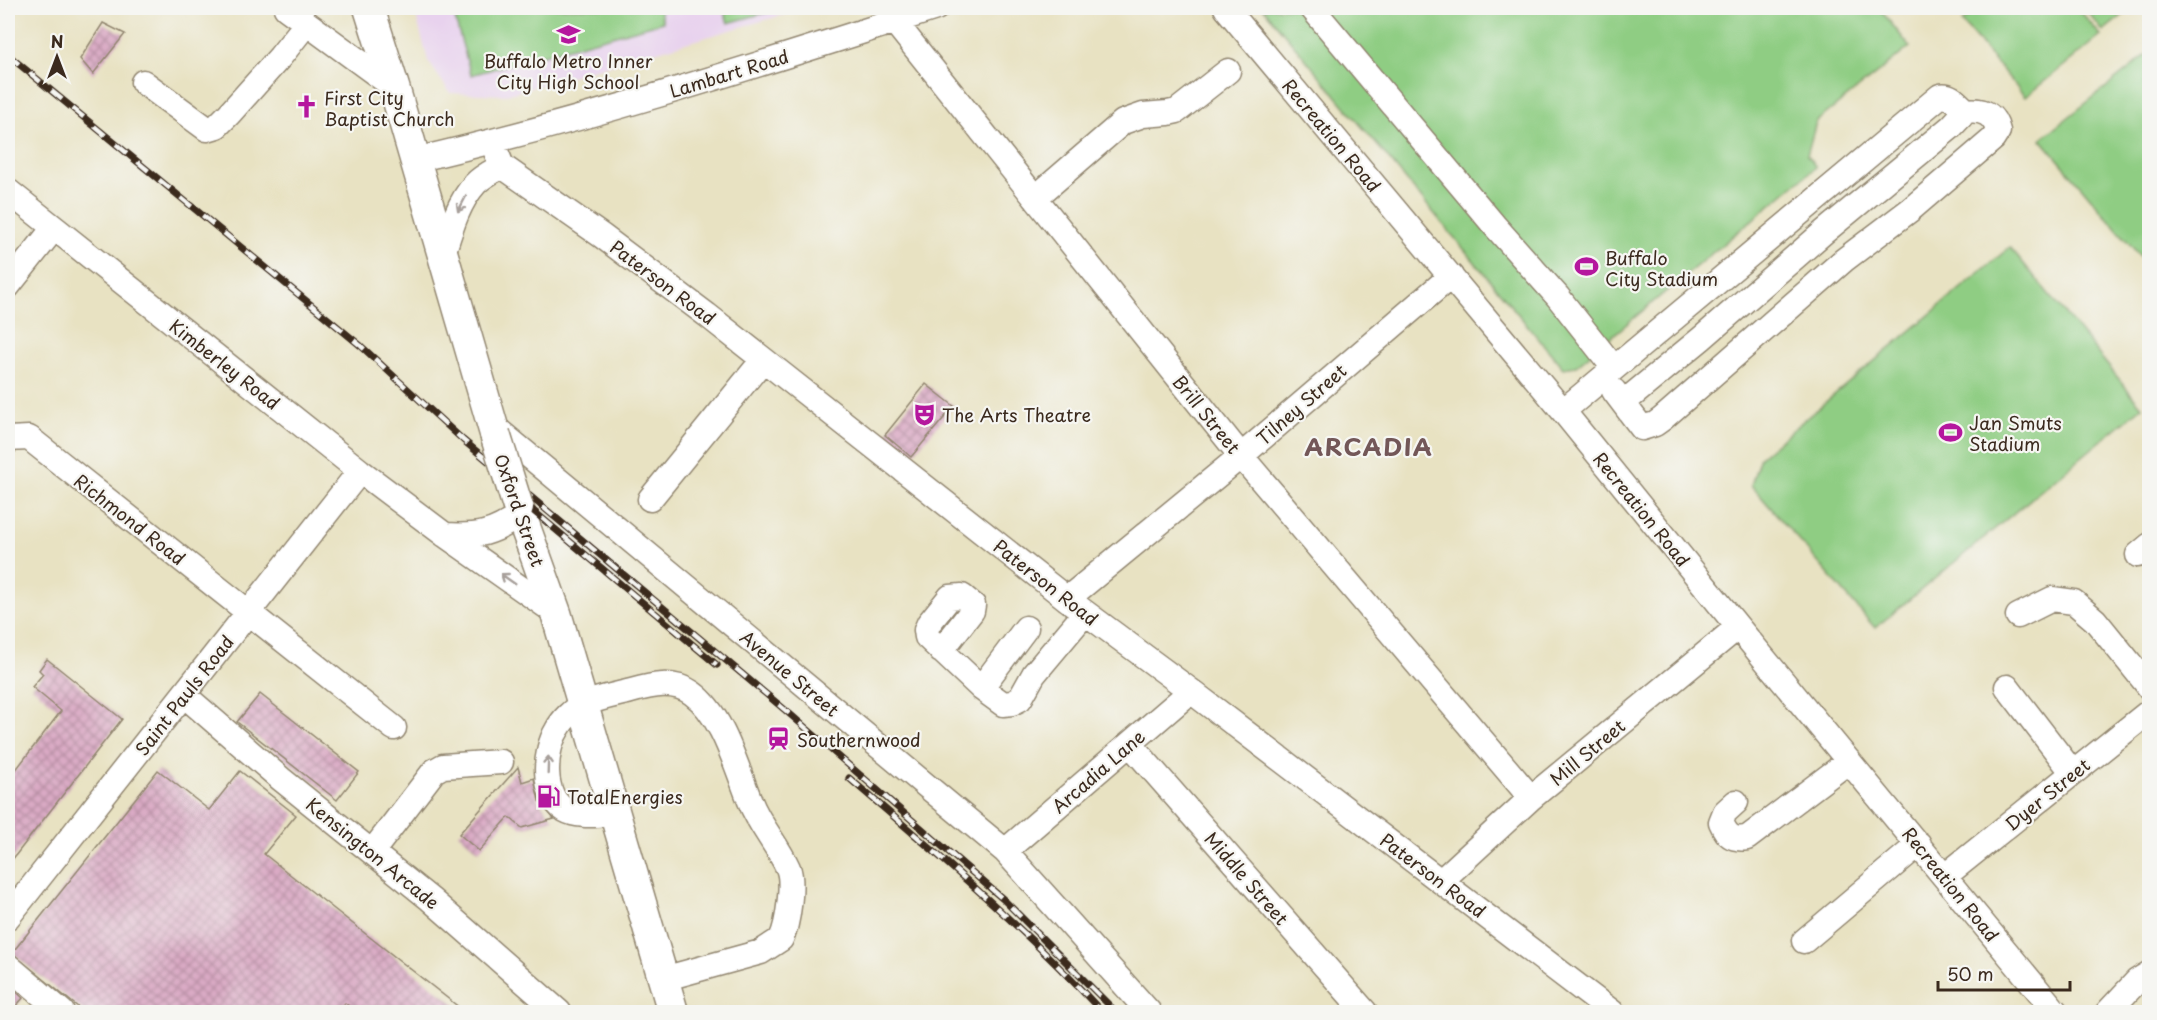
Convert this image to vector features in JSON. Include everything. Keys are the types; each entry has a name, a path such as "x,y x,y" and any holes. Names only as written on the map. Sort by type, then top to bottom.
{"main road":[{"name":"Oxford Street","path":"369,8 493,429 519,511 556,613 673,1012"}],"street":[{"path":"286,8 394,87"},
{"name":"Lambart Road","path":"415,160 617,108 936,8"},
{"name":"Recreation Road","path":"1226,8 1563,411 2056,1012"},
{"path":"1312,8 1494,225 1558,297 1609,372 1623,403 1639,426 1647,428 1655,424 1848,264 1993,140 1998,131 1993,118 1984,111 1966,111 1951,97 1943,94 1940,96 1804,209 1609,372 1563,411"},
{"name":"Brill Street","path":"894,21 1240,456 1532,798"},
{"path":"143,82 207,129 214,129 280,57 306,24"},
{"path":"1035,198 1123,122 1143,115 1177,111 1228,71"},
{"path":"1623,403 1951,127 1966,111"},
{"path":"442,257 464,198 476,183 502,166 492,142"},
{"name":"Paterson Road","path":"502,166 602,236 1076,606 1612,1012"},
{"name":"Kimberley Road","path":"8,191 360,471 445,535 556,613"},
{"path":"1804,209 1848,264"},
{"path":"8,286 54,228"},
{"name":"Tilney Street","path":"981,688 1003,704 1020,699 1076,606 1240,456 1451,276"},
{"path":"650,499 763,360"},
{"name":"Avenue Street","path":"493,429 1005,851 1149,1012"},
{"name":"Richmond Road","path":"8,439 28,438 394,728"},
{"name":"Saint Pauls Road","path":"8,917 360,471"},
{"path":"445,535 470,536 490,532 519,511"},
{"path":"2018,616 2052,599 2074,602 2095,620 2150,688"},
{"name":"Mill Street","path":"1441,881 1532,798 1738,627"},
{"path":"941,651 981,688 1026,628"},
{"path":"615,814 584,815 566,810 554,796 549,784 548,762 556,730 582,705 650,686 675,684 692,693 705,705 720,726 756,818 789,871 789,916 781,939 761,952 663,980"},
{"path":"2007,687 2073,773"},
{"name":"Arcadia Lane","path":"1005,851 1191,691"},
{"name":"Kensington Arcade","path":"184,695 281,778 430,899 560,1012"},
{"name":"Dyer Street","path":"1945,876 2150,711"},
{"name":"Middle Street","path":"1130,744 1365,1012"},
{"path":"1736,802 1725,812 1721,822 1725,833 1735,839 1747,838 1849,761"},
{"path":"372,852 434,771 443,766 501,762"},
{"path":"1804,942 1918,844"},
{"path":"8,966 62,1012"},
{"path":"2108,1012 2137,981 2150,973"}],"shaded area":[{"name":"Buffalo Metro Inner City High School","path":"414,8 807,8 506,95 450,93 428,61"}],"green space":[{"path":"452,8 659,8 663,22 471,75"},
{"path":"723,8 783,8 728,23"},
{"name":"Buffalo City Stadium","path":"1263,8 1879,8 1910,47 1816,122 1807,155 1816,167 1576,366 1563,368"},
{"path":"1979,8 2078,8 2101,36 2025,97 1962,22"},
{"path":"2084,8 2132,8 2103,31"},
{"path":"2149,53 2149,267 2041,139"},
{"name":"Jan Smuts Stadium","path":"2010,247 2142,407 1875,628 1751,485 1760,457"}],"building":[{"path":"103,23 125,34 93,74 80,59"},
{"name":"The Arts Theatre","path":"926,384 954,406 911,457 885,435"},
{"path":"47,659 122,719 8,865 8,765 15,771 61,711 32,687 43,674 39,670"},
{"path":"260,694 359,772 337,800 237,722"},
{"path":"518,767 522,782 534,778 539,801 554,819 522,828 509,817 479,851 459,834"},
{"path":"158,770 209,810 240,771 296,815 264,854 465,1012 357,1012 345,1003 337,1012 84,1012 12,953"},
{"path":"8,984 23,998 11,1012 8,1012"}],"railway":[{"path":"8,55 361,346 463,440 784,709 1003,899 1116,1012"},
{"path":"499,482 717,665"},
{"path":"849,778 1011,920 1102,1012"}],"place":[{"name":"Buffalo Metro Inner City High School","path":"568,34"},
{"name":"First City Baptist Church","path":"306,107"},
{"name":"Buffalo City Stadium","path":"1587,267"},
{"name":"The Arts Theatre","path":"924,414"},
{"name":"Jan Smuts Stadium","path":"1951,432"},
{"name":"Southernwood","path":"779,739"},
{"name":"TotalEnergies","path":"549,796"}],"district":[{"name":"ARCADIA","path":"1369,446"}]}
